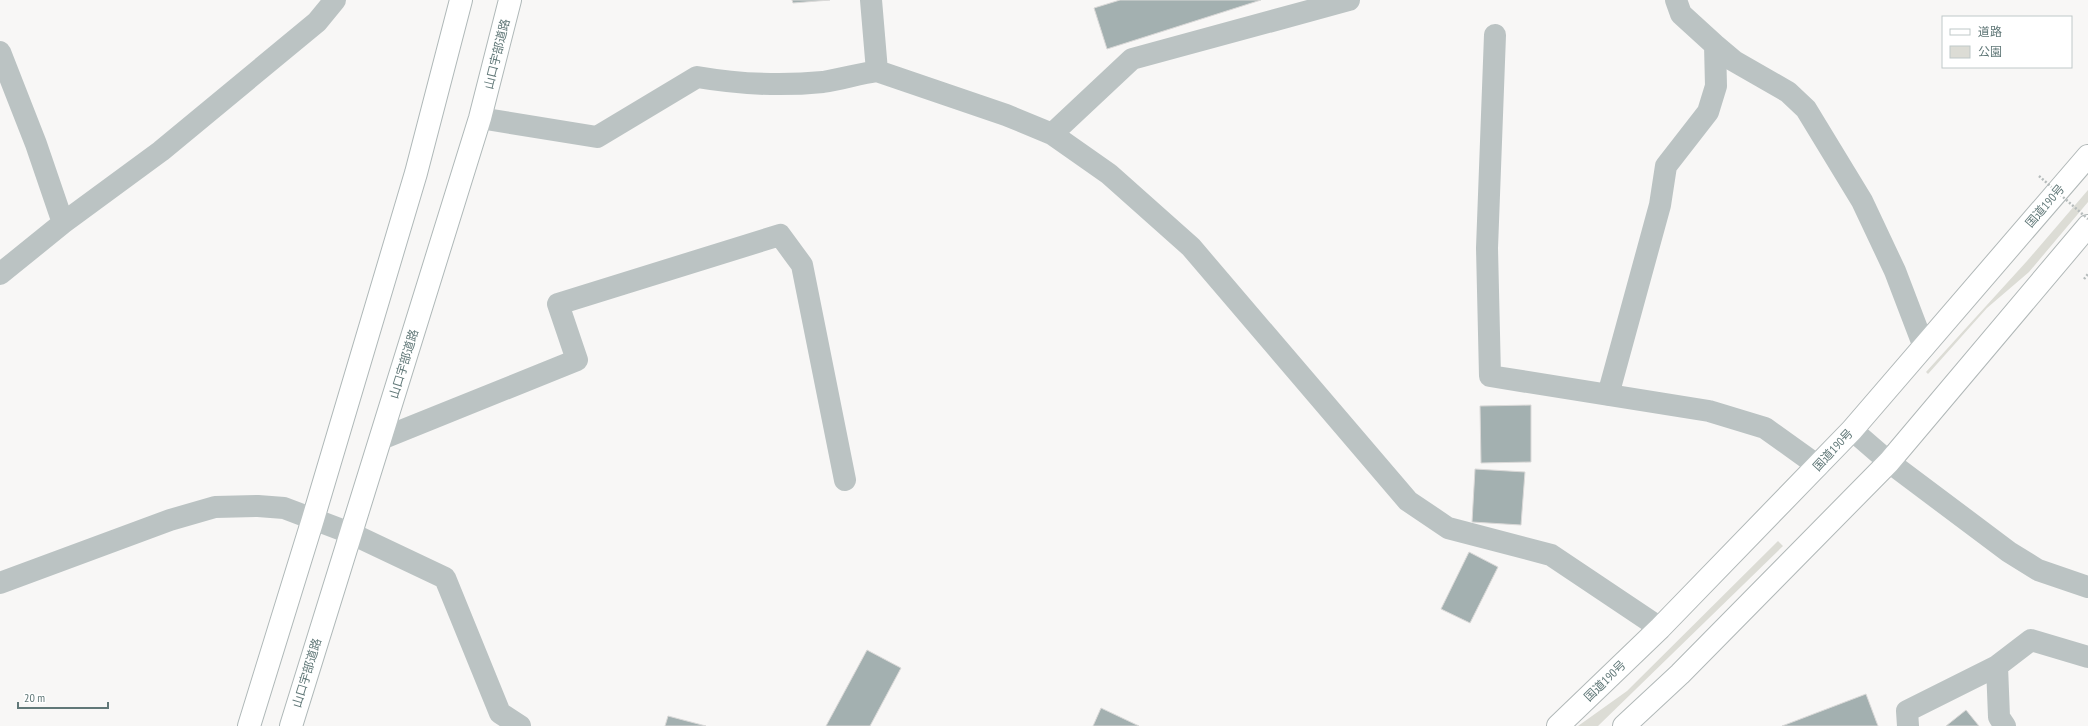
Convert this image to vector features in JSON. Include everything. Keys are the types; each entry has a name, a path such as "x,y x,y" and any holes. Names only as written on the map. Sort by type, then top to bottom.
{"main road":[{"path":"248,726 313,519 416,173 462,0"},
{"name":"山口宇部道路","path":"291,726 480,118 510,0"},
{"name":"国道190号","path":"1558,726 1660,628 1852,430 2088,156"},
{"path":"1624,726 1680,674 1888,462 2088,226"}],"street":[{"path":"0,274 64,223 161,152 317,22 335,0"},
{"path":"871,0 877,71"},
{"path":"1052,134 1132,59 1349,0"},
{"path":"1676,0 1681,14 1734,61 1788,92 1806,109 1862,201 1895,271 1924,346"},
{"path":"1495,35 1487,248 1490,376 1708,411 1765,428 1818,466"},
{"path":"1608,394 1660,205 1666,166 1708,112 1716,86 1715,45"},
{"path":"0,52 36,144 64,223"},
{"path":"480,118 597,137 697,77 717,80 785,84 823,82 877,71 1006,115 1052,134 1109,174 1191,247 1408,500 1448,528 1551,555 1660,628"},
{"path":"381,439 577,360 558,304 780,235 802,266 845,480"},
{"path":"1852,430 1888,462 2009,552 2038,570 2088,587"},
{"path":"0,583 163,523 215,507 258,506 284,508 350,534 445,578 500,713 520,726"},
{"path":"1908,726 1907,711 1996,666 2031,640 2088,657"},
{"path":"1996,666 1999,717 2005,726"}],"path":[{"path":"2039,176 2088,218"},
{"path":"2084,279 2088,274"}],"green space":[{"path":"2088,190 2088,202 2029,272 1987,308 1928,374 1926,372 2027,261"},
{"path":"1778,541 1783,546 1598,726 1578,726 1627,691"}],"building":[{"path":"792,0 830,0 793,3"},
{"path":"1120,0 1261,0 1107,49 1094,8"},
{"path":"1531,405 1531,462 1481,463 1480,406"},
{"path":"1475,469 1525,472 1521,525 1472,522"},
{"path":"1469,552 1498,567 1470,623 1441,609"},
{"path":"867,650 901,668 870,726 826,726"},
{"path":"1866,694 1878,726 1782,726"},
{"path":"1101,708 1139,726 1093,726"},
{"path":"1966,710 1979,726 1946,726"},
{"path":"668,716 706,726 665,726"}]}
